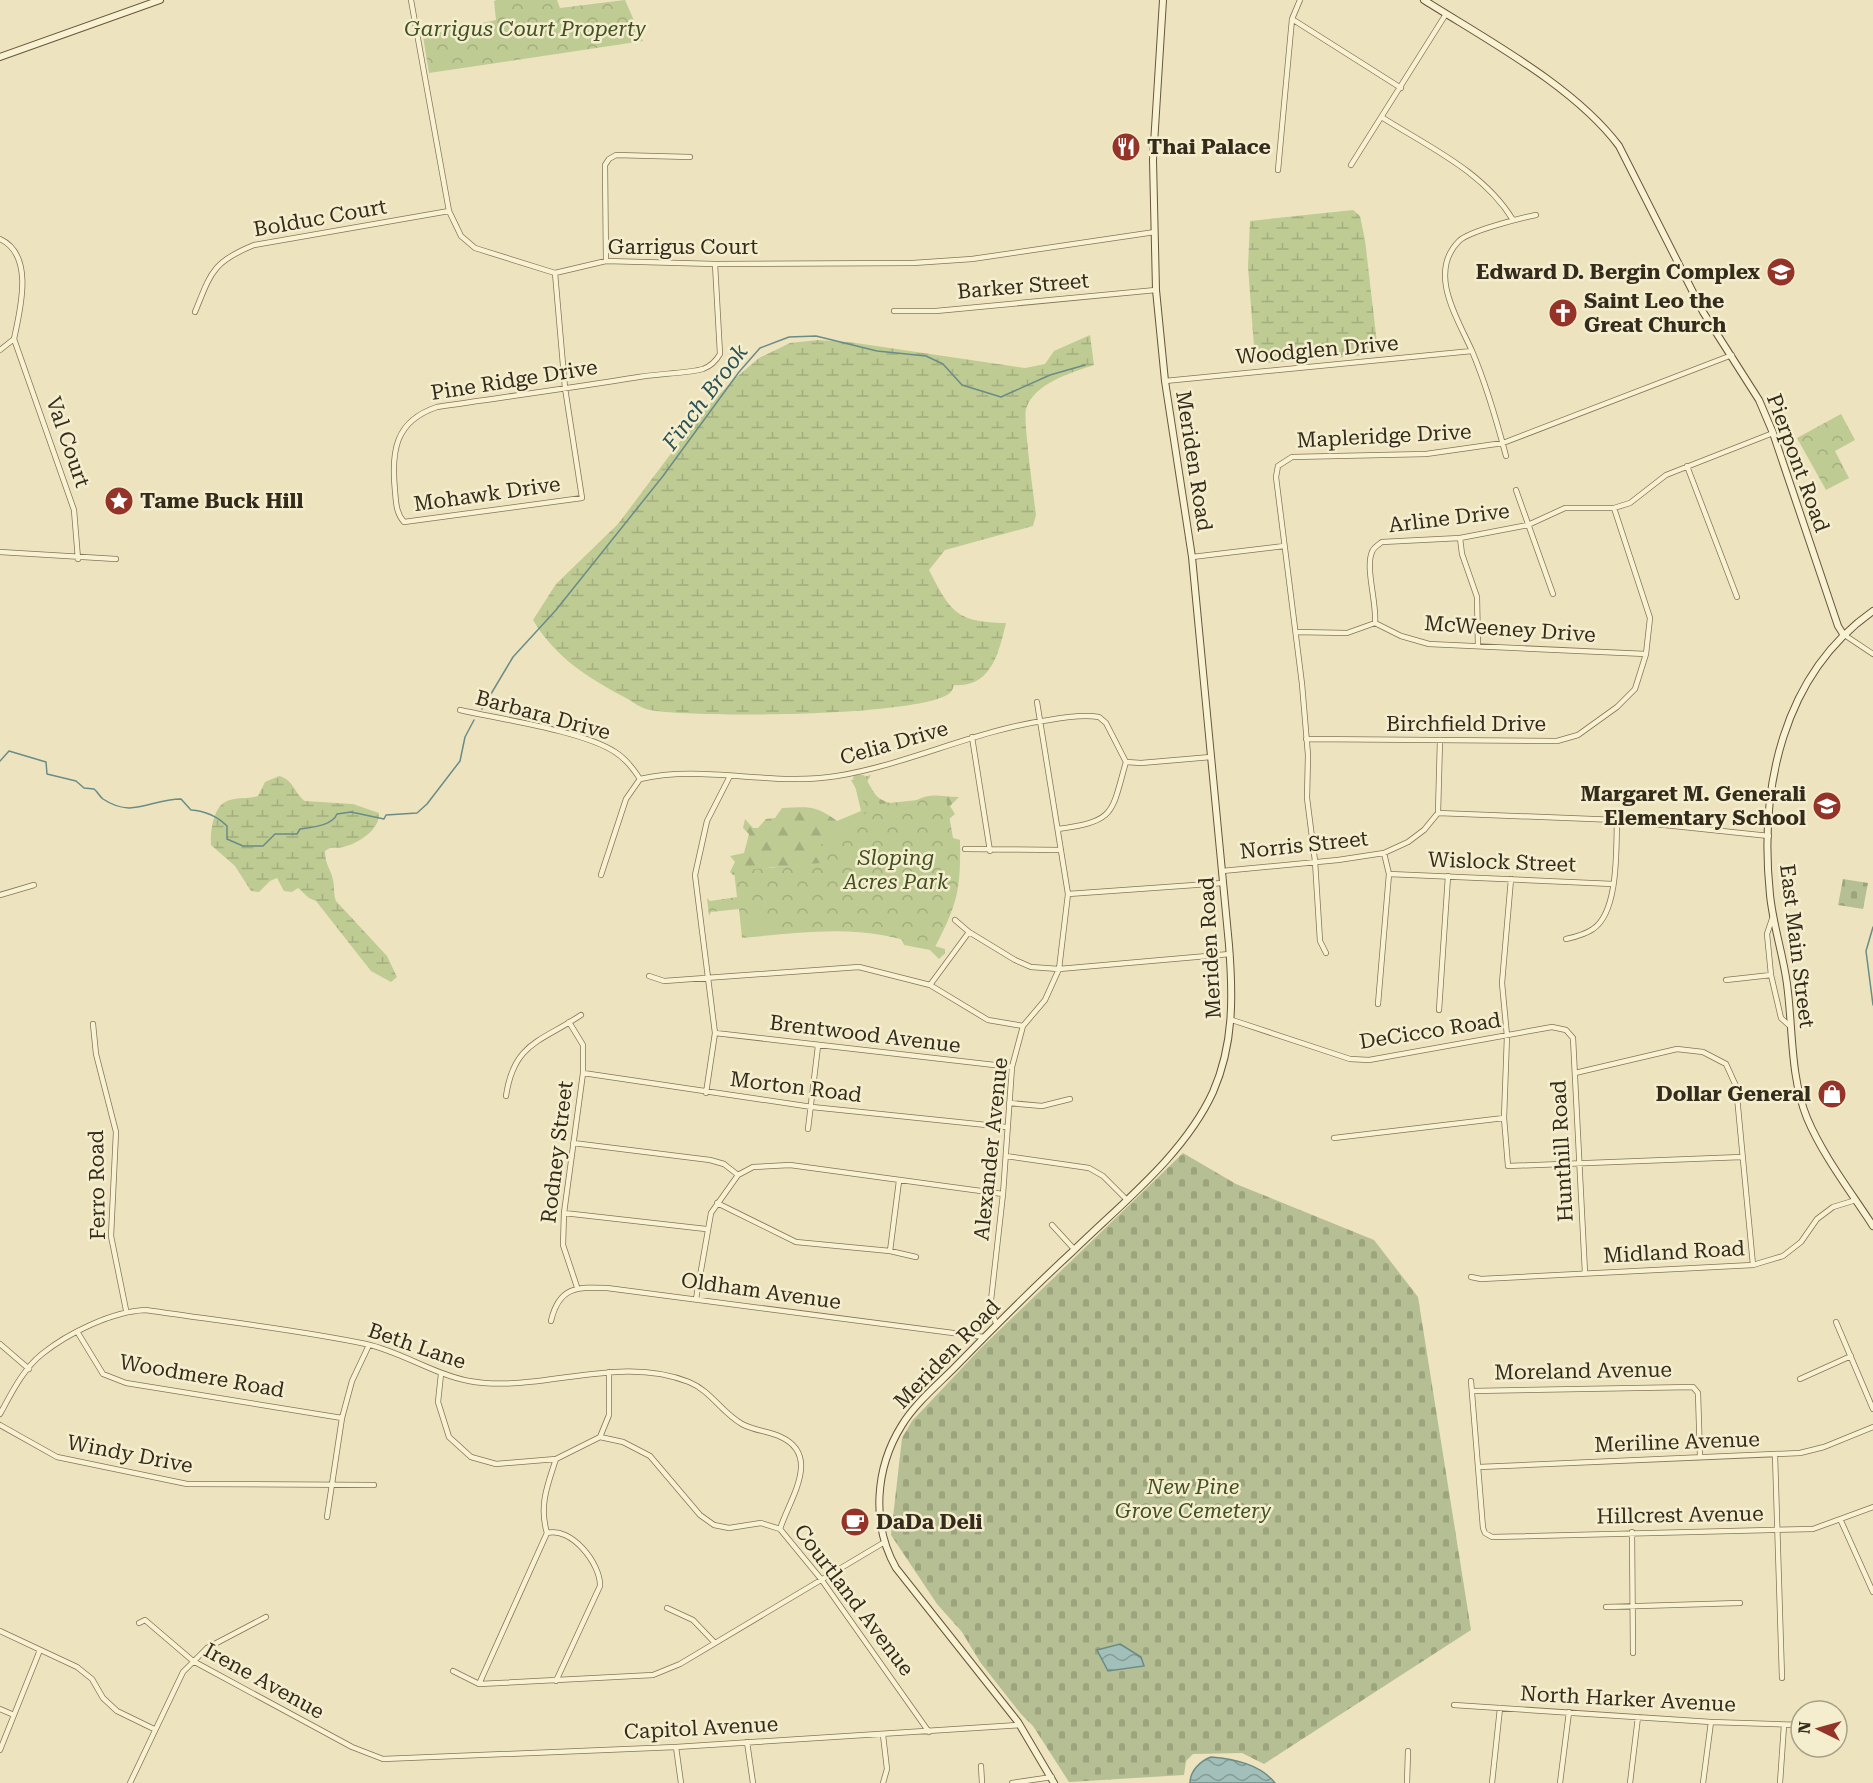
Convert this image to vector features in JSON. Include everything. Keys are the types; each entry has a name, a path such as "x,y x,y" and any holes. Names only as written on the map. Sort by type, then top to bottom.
{"main road":[{"path":"0,57 160,0"},
{"name":"Meriden Road","path":"1053,1780 1020,1725 913,1593 896,1568 884,1543 879,1516 881,1483 891,1447 901,1426 984,1337 1127,1200 1178,1144 1209,1099 1223,1062 1232,1020 1230,954 1192,557 1165,381 1156,290 1153,136 1163,0"},
{"name":"Pierpont Road","path":"1424,0 1573,97 1604,127 1618,146 1703,312 1759,400 1773,433 1843,634"},
{"name":"East Main Street","path":"1873,611 1843,634 1814,672 1784,731 1774,767 1769,836 1769,878 1773,916 1786,978 1797,1086 1807,1118 1873,1226"}],"street":[{"path":"411,0 449,211 461,236 475,248 555,273 565,388"},
{"path":"1278,170 1292,19 1300,0"},
{"path":"1351,165 1383,118 1446,14"},
{"path":"1292,19 1401,88"},
{"path":"1383,118 1484,183 1501,200 1513,220"},
{"path":"606,261 606,165 609,159 616,155 690,157"},
{"name":"Bolduc Court","path":"195,312 210,273 228,255 254,245 449,211"},
{"path":"1506,456 1472,351 1455,321 1447,293 1446,261 1460,240 1513,220 1536,215"},
{"name":"Garrigus Court","path":"555,273 606,261 715,264 913,263 972,259 1155,232"},
{"path":"0,239 17,254 22,279 14,339 0,350"},
{"name":"Pine Ridge Drive","path":"399,516 393,470 397,442 408,423 419,413 437,407 702,369 715,362 720,354 715,264"},
{"name":"Barker Street","path":"894,311 936,310 1156,290"},
{"name":"Val Court","path":"14,339 74,510 78,559"},
{"name":"Woodglen Drive","path":"1165,381 1472,351"},
{"name":"Mapleridge Drive","path":"1326,953 1320,941 1315,861 1307,798 1306,739 1296,632 1276,477 1278,466 1287,458 1426,454 1503,443 1732,355"},
{"name":"Mohawk Drive","path":"399,516 404,522 411,522 582,498 565,388"},
{"name":"Arline Drive","path":"1375,623 1376,608 1370,561 1372,550 1382,542 1460,538 1528,525 1565,508 1614,508 1630,503 1666,475 1773,433"},
{"path":"1687,466 1737,597"},
{"path":"1516,490 1553,594"},
{"name":"Birchfield Drive","path":"1306,739 1557,741 1578,735 1617,707 1635,689 1647,654 1650,618 1614,508"},
{"path":"1460,538 1462,554 1477,597 1478,646"},
{"path":"1192,557 1284,546"},
{"path":"0,552 78,559 116,559"},
{"path":"1296,632 1347,633 1375,623"},
{"name":"McWeeney Drive","path":"1375,623 1401,636 1429,644 1647,654"},
{"path":"1843,634 1873,654"},
{"name":"Alexander Avenue","path":"996,1325 990,1309 1004,1194 1006,1127 1012,1067 1023,1026 1045,1000 1059,969 1068,894 1037,702"},
{"name":"Barbara Drive","path":"460,710 568,735 612,750 627,761 640,778"},
{"name":"Celia Drive","path":"640,778 654,776 807,778 838,776 972,737 1040,721 1091,716 1099,717 1106,723 1126,762"},
{"path":"972,737 990,851"},
{"path":"1440,740 1437,813 1617,820 1769,836"},
{"path":"1058,829 1104,819 1114,801 1126,762 1141,763 1211,757"},
{"path":"706,1093 715,1033 695,875 707,821 730,776"},
{"path":"601,875 626,799 640,778"},
{"name":"Norris Street","path":"1222,871 1384,853 1408,842 1424,830 1437,813"},
{"path":"1566,939 1595,928 1607,912 1613,884 1617,820"},
{"path":"965,849 1061,850"},
{"path":"1378,1004 1389,874 1384,853"},
{"name":"Wislock Street","path":"1389,874 1613,884"},
{"path":"1439,1010 1448,876"},
{"path":"1511,879 1502,984 1507,1036 1504,1118 1508,1166 1742,1157"},
{"path":"1068,894 1223,883"},
{"path":"0,895 34,885"},
{"path":"1773,916 1767,934 1771,975 1781,1018 1791,1027"},
{"path":"955,920 969,932 1031,967 1059,969 1230,954"},
{"path":"930,985 969,932"},
{"path":"650,976 664,981 859,967 930,985 988,1020 1023,1026"},
{"path":"1726,980 1771,975"},
{"path":"507,1096 509,1078 517,1059 534,1042 581,1015"},
{"name":"DeCicco Road","path":"1232,1020 1350,1059 1369,1060 1552,1027 1566,1030"},
{"name":"Rodney Street","path":"569,1022 582,1044 583,1072 564,1213 563,1245 577,1287"},
{"name":"Ferro Road","path":"93,1024 96,1054 116,1132 111,1236 126,1310"},
{"name":"Hunthill Road","path":"1566,1030 1573,1038 1585,1273"},
{"name":"Brentwood Avenue","path":"715,1033 1012,1067"},
{"path":"808,1129 818,1046"},
{"path":"1575,1072 1677,1049 1703,1052 1726,1064 1736,1086 1753,1265"},
{"name":"Morton Road","path":"583,1072 706,1093 812,1107 1006,1127"},
{"path":"1009,1103 1042,1106 1070,1099"},
{"path":"1334,1137 1504,1118"},
{"path":"573,1143 710,1160 724,1164 738,1175"},
{"path":"1006,1156 1089,1168 1103,1176 1127,1200"},
{"path":"696,1299 706,1229 717,1203 738,1175 753,1167 790,1165 1004,1194"},
{"path":"890,1251 899,1181"},
{"name":"Midland Road","path":"1471,1277 1481,1279 1753,1265 1783,1256 1801,1242 1826,1212 1833,1207 1856,1200"},
{"path":"717,1203 796,1242 890,1251 916,1257"},
{"path":"564,1213 706,1229"},
{"path":"1052,1225 1074,1249"},
{"path":"551,1321 560,1299 577,1287"},
{"name":"Oldham Avenue","path":"577,1287 607,1288 984,1337"},
{"name":"Beth Lane","path":"0,1414 17,1383 41,1354 108,1316 126,1310 146,1310 369,1345 441,1374 499,1384 609,1372 663,1376 690,1382 711,1395 741,1424 781,1437 792,1444 799,1454 802,1470 780,1529"},
{"path":"1836,1322 1873,1409"},
{"name":"Woodmere Road","path":"78,1333 103,1374 126,1383 342,1418"},
{"path":"0,1344 29,1369"},
{"path":"327,1517 334,1485 342,1418 352,1381 369,1345"},
{"path":"1800,1379 1851,1356"},
{"path":"441,1374 438,1402 449,1437 471,1457 496,1464 556,1459 600,1437 609,1415 609,1372"},
{"path":"1471,1381 1479,1467"},
{"name":"Moreland Avenue","path":"1473,1391 1693,1387 1698,1393 1700,1457"},
{"name":"Windy Drive","path":"0,1425 57,1457 187,1484 374,1485"},
{"name":"Meriline Avenue","path":"1479,1467 1775,1455 1824,1447 1873,1427"},
{"name":"Courtland Avenue","path":"600,1437 623,1442 650,1456 700,1515 714,1525 729,1528 761,1523 780,1529 821,1579 929,1732"},
{"path":"1775,1455 1782,1678"},
{"path":"479,1684 547,1533 543,1517 543,1500 556,1459"},
{"name":"Hillcrest Avenue","path":"1479,1467 1485,1533 1492,1537 1813,1529 1841,1521 1873,1507"},
{"path":"1841,1521 1873,1592"},
{"path":"547,1533 554,1531 569,1534 590,1559 600,1578 600,1586 556,1681"},
{"path":"1632,1532 1633,1653"},
{"path":"453,1671 479,1684 653,1676 680,1664 884,1543"},
{"path":"1606,1607 1740,1603"},
{"path":"667,1608 693,1620 714,1642"},
{"path":"130,1783 183,1672 207,1648 266,1617"},
{"name":"Irene Avenue","path":"139,1623 146,1620 193,1661 352,1747 382,1759"},
{"path":"0,1631 77,1667 92,1679 102,1698 117,1711 154,1729"},
{"path":"0,1750 40,1650"},
{"name":"North Harker Avenue","path":"1454,1704 1711,1722 1789,1725"},
{"path":"1492,1783 1500,1708"},
{"path":"0,1709 14,1715"},
{"path":"1560,1783 1569,1712"},
{"path":"1630,1783 1638,1717"},
{"path":"1703,1783 1711,1722"},
{"name":"Capitol Avenue","path":"382,1759 676,1747 1020,1725"},
{"path":"1780,1783 1784,1725"},
{"path":"883,1735 887,1769 883,1783"},
{"path":"747,1742 753,1783"},
{"path":"676,1747 681,1783"},
{"path":"1407,1783 1408,1751"},
{"path":"981,1766 982,1783"},
{"path":"1012,1783 1053,1780"}],"green space":[{"name":"Garrigus Court Property","path":"557,0 560,8 625,0 643,41 429,73 423,36 496,20 494,1"},
{"path":"1353,210 1360,216 1365,240 1378,352 1368,355 1269,363 1254,346 1248,267 1250,221"},
{"path":"1090,335 1094,365 1054,380 1037,392 1026,409 1027,443 1036,515 1033,526 945,550 929,570 943,596 957,612 976,620 1006,623 992,666 977,681 954,685 950,693 930,701 853,711 805,714 711,714 650,710 599,683 562,656 533,620 556,584 618,524 700,415 732,381 759,358 790,343 818,340 849,342 1025,368 1045,364 1054,351"},
{"path":"1841,414 1855,440 1835,451 1849,478 1826,490 1797,438"},
{"path":"864,775 872,790 883,801 897,804 907,806 927,796 959,797 950,806 955,814 947,821 931,945 945,949 945,953 939,959 930,950 904,945 899,934 813,866 772,867 733,875 730,872 735,862 730,856 744,853 749,834 743,828 745,819 753,828 758,828 766,819 775,818 782,808 805,807 823,812 837,821 861,811 853,777"},
{"name":"Sloping Acres Park","path":"871,775 867,782 880,804 946,797 953,838 960,840 960,873 956,898 933,951 886,936 839,931 742,938 739,909 711,912 709,916 707,898 710,901 737,897 734,871 820,863 819,846 869,811 851,780"},
{"path":"279,776 288,780 305,801 353,804 379,813 376,825 367,835 349,845 327,849 325,856 333,880 336,901 387,956 397,977 391,982 371,971 316,901 298,888 292,892 284,891 277,878 270,881 259,892 251,891 235,866 211,845 213,822 221,805 233,799 258,796 265,782"},
{"path":"1843,879 1868,883 1863,909 1838,905"},
{"path":"765,907 767,930 751,932 748,909"},
{"name":"New Pine Grove Cemetery","path":"1183,1153 1236,1184 1374,1240 1418,1297 1471,1630 1264,1764 1242,1753 1193,1754 1186,1761 1184,1775 1069,1782 1033,1726 980,1662 962,1632 937,1604 891,1535 902,1438 912,1421 980,1349"}],"water":[{"path":"1120,1644 1141,1657 1144,1666 1108,1671 1097,1650"},
{"path":"1211,1757 1229,1759 1254,1767 1275,1783 1190,1783 1196,1767"}],"waterway":[{"name":"Finch Brook","path":"482,709 513,657 556,610 663,476 739,372 760,348 789,337 816,336 877,351 926,356 943,364 962,385 1001,397 1050,375 1085,365"},
{"name":"Finch Brook","path":"0,761 9,751 46,762 47,774 76,781 84,788 94,789 103,799 123,807 133,808 181,799 191,810 206,813 223,822 227,826 227,839 243,846 263,846 275,834 297,834 300,829 316,827 331,821 337,814 351,812 384,819 386,815 417,813 427,804 460,761 465,737 474,720"},
{"path":"1873,927 1866,951 1873,1005"}],"place":[{"name":"Thai Palace","path":"1126,147"},
{"name":"Edward D. Bergin Complex","path":"1781,272"},
{"name":"Saint Leo the Great Church","path":"1563,313"},
{"name":"Tame Buck Hill","path":"119,501"},
{"name":"Margaret M. Generali Elementary School","path":"1827,806"},
{"name":"Dollar General","path":"1832,1094"},
{"name":"DaDa Deli","path":"855,1522"}]}
